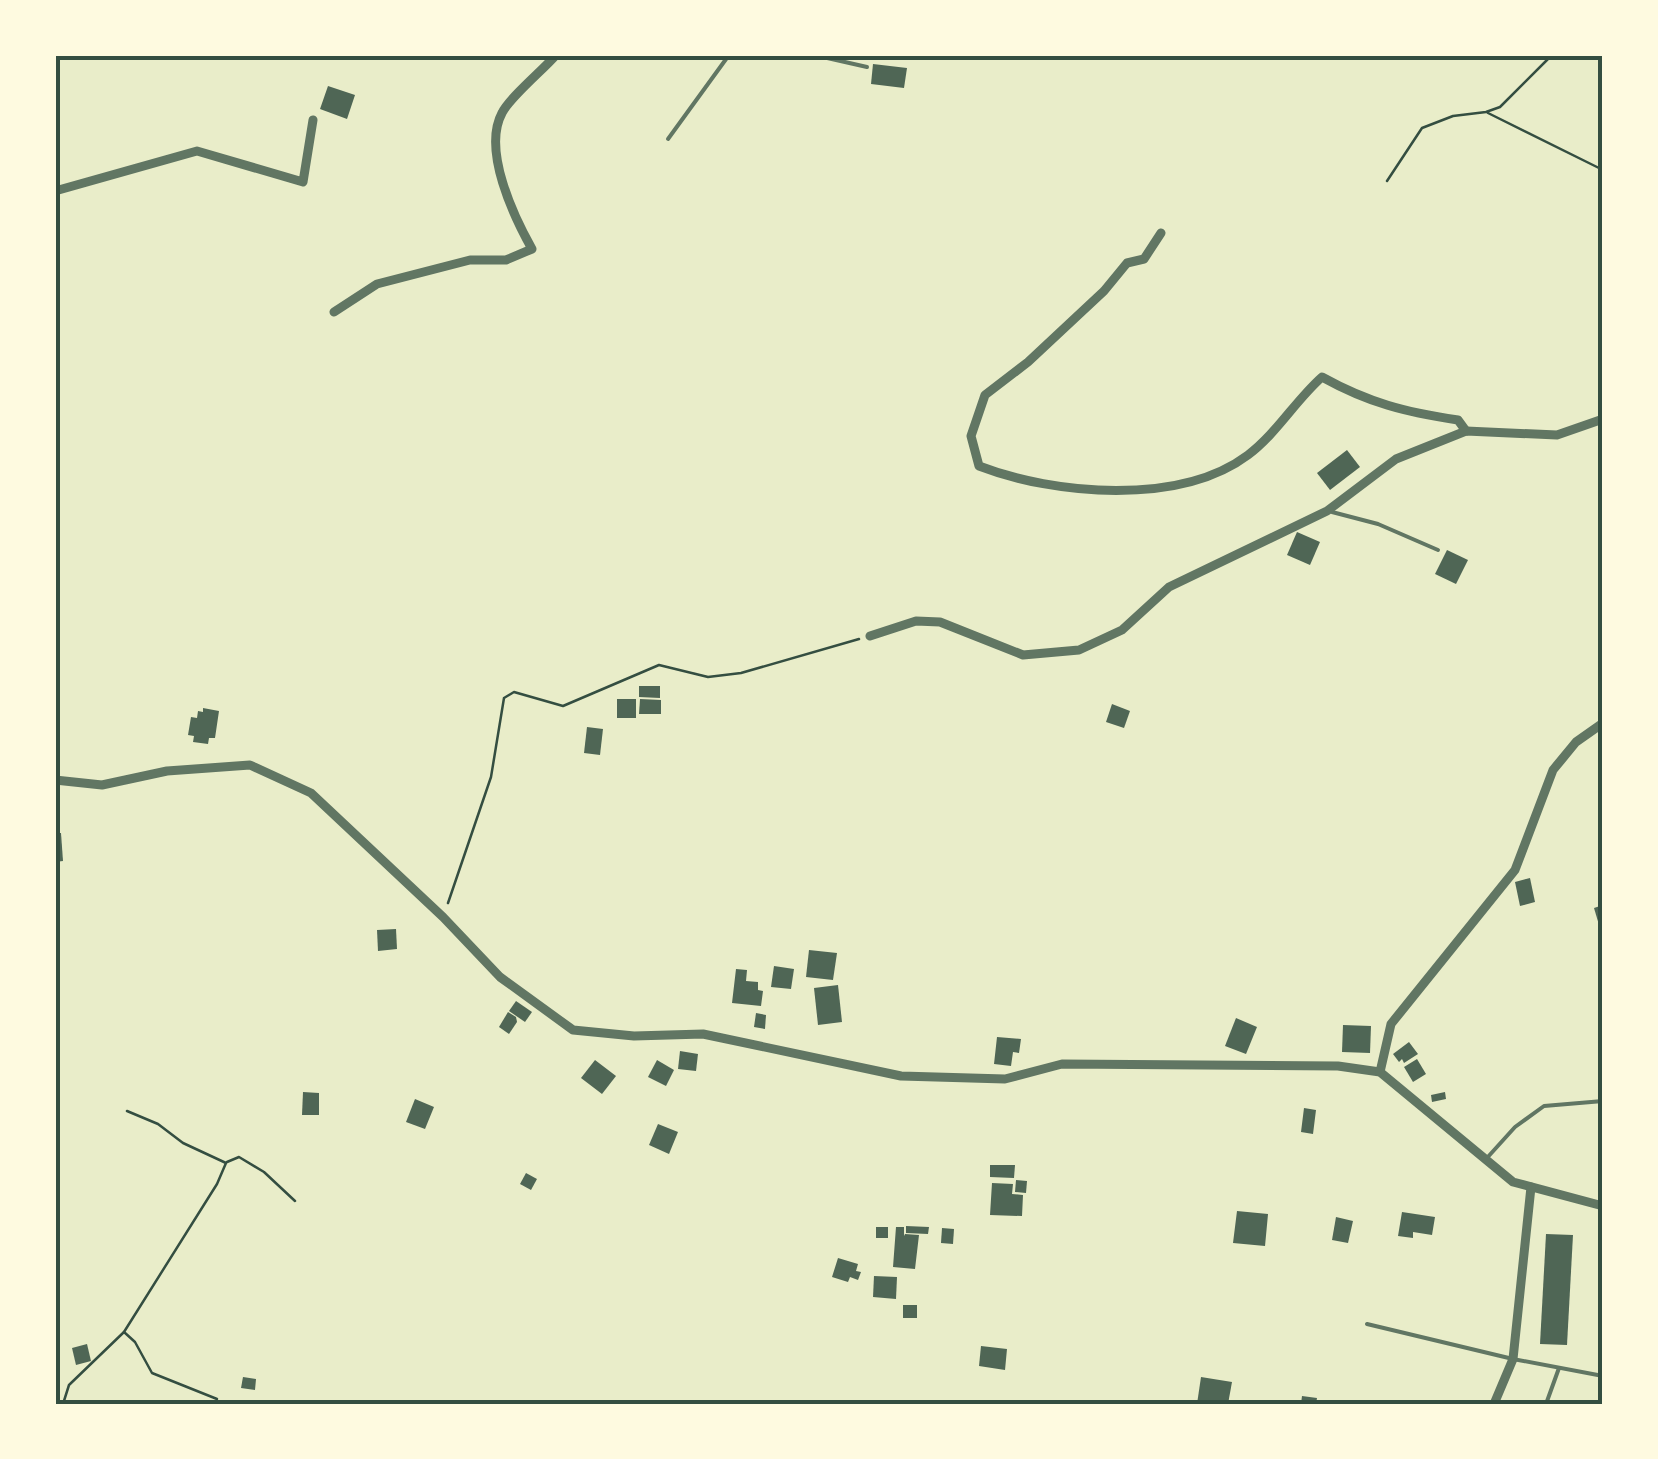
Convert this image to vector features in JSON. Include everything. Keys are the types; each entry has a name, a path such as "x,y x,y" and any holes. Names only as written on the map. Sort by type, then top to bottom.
{"street":[{"path":"334,312 376,284 470,260 506,260 532,249 500,178 497,144 501,114 556,55"},
{"path":"55,191 197,151 302,182 313,120"},
{"path":"1161,233 1144,260 1128,262 1028,362 986,395 971,436 979,466 1013,479 1079,486 1140,490 1200,481 1247,456 1322,377 1358,397 1402,412 1458,420 1466,430"},
{"path":"870,636 916,621 940,622 1022,655 1079,650 1122,630 1170,587 1328,511 1396,460 1466,430 1557,435 1603,419"},
{"path":"1380,1072 1391,1024 1514,870 1553,770 1576,742 1601,723"},
{"path":"55,780 102,784 167,772 250,765 311,794 443,917 500,977 572,1030 634,1036 703,1034 901,1076 1005,1079 1062,1064 1338,1066 1380,1072 1513,1182 1603,1206"},
{"path":"1494,1404 1514,1359 1531,1188"}],"lane":[{"path":"668,140 729,55"},
{"path":"814,55 867,68"},
{"path":"1328,511 1378,524 1438,550"},
{"path":"1486,1160 1515,1126 1544,1106 1603,1101"},
{"path":"1367,1324 1603,1376"},
{"path":"1546,1404 1559,1368"}],"path":[{"path":"1387,181 1422,128 1453,116 1500,107 1552,55"},
{"path":"1486,112 1603,170"},
{"path":"443,917 491,778 504,698 514,692 563,706 659,666 708,677 741,673 870,636"},
{"path":"1601,723 1603,687"},
{"path":"126,1111 158,1124 183,1143 226,1163"},
{"path":"62,1404 69,1385 124,1332 218,1184 226,1163 239,1157 264,1172 295,1201"},
{"path":"124,1332 135,1342 152,1374 217,1399"}],"building":[{"path":"873,64 907,68 904,88 871,84"},
{"path":"328,86 355,95 347,119 320,109"},
{"path":"1347,450 1360,467 1330,490 1317,473"},
{"path":"1297,532 1320,542 1310,565 1287,555"},
{"path":"1447,550 1468,560 1456,584 1435,574"},
{"path":"639,686 660,686 660,698 639,697"},
{"path":"617,699 636,699 636,718 617,718"},
{"path":"640,699 661,700 661,714 639,714"},
{"path":"1112,704 1130,711 1124,728 1106,722"},
{"path":"203,708 219,711 215,738 209,738 208,744 193,742 194,736 188,735 191,717 197,718"},
{"path":"587,727 603,729 600,755 584,753"},
{"path":"55,833 61,833 63,861 55,862"},
{"path":"1530,878 1535,902 1520,906 1515,882"},
{"path":"1603,905 1603,935 1602,935 1594,908"},
{"path":"396,929 397,949 378,951 377,930"},
{"path":"809,950 837,953 833,980 806,977"},
{"path":"774,966 794,969 791,989 771,987"},
{"path":"736,969 747,970 746,981 758,982 758,990 763,991 761,1006 732,1003"},
{"path":"838,985 842,1022 818,1025 814,988"},
{"path":"516,1001 532,1012 525,1022 509,1011"},
{"path":"508,1012 517,1022 509,1034 499,1027"},
{"path":"756,1013 766,1015 765,1029 754,1027"},
{"path":"1236,1018 1257,1027 1246,1054 1225,1046"},
{"path":"1343,1025 1371,1026 1370,1053 1342,1052"},
{"path":"997,1037 1021,1039 1011,1066 994,1064"},
{"path":"1409,1042 1418,1054 1399,1062 1393,1054"},
{"path":"680,1051 698,1054 696,1071 678,1069"},
{"path":"1417,1059 1426,1074 1413,1082 1404,1067"},
{"path":"595,1060 616,1076 602,1094 581,1078"},
{"path":"657,1060 674,1070 666,1086 648,1077"},
{"path":"303,1092 319,1093 319,1115 302,1115"},
{"path":"1445,1092 1446,1099 1432,1102 1431,1095"},
{"path":"415,1099 434,1107 425,1129 406,1122"},
{"path":"1304,1108 1316,1110 1313,1134 1301,1132"},
{"path":"658,1124 678,1132 669,1154 649,1145"},
{"path":"990,1165 1015,1165 1014,1178 990,1177"},
{"path":"526,1173 537,1179 531,1190 520,1184"},
{"path":"1016,1180 1027,1181 1026,1193 1015,1192"},
{"path":"992,1183 1013,1184 1012,1194 1023,1195 1022,1216 990,1215"},
{"path":"1237,1211 1268,1214 1265,1246 1233,1243"},
{"path":"1402,1212 1435,1217 1432,1235 1413,1232 1413,1238 1398,1236"},
{"path":"1336,1217 1353,1221 1348,1243 1332,1240"},
{"path":"906,1226 929,1227 928,1234 906,1233"},
{"path":"876,1227 888,1227 888,1238 876,1238"},
{"path":"896,1227 904,1227 904,1236 919,1235 915,1269 893,1267"},
{"path":"942,1228 954,1229 953,1244 941,1243"},
{"path":"1546,1234 1573,1235 1567,1345 1540,1344"},
{"path":"838,1258 858,1264 858,1280 850,1277 848,1282 832,1277"},
{"path":"874,1276 897,1277 896,1299 873,1297"},
{"path":"903,1305 917,1305 917,1318 903,1318"},
{"path":"87,1344 91,1361 76,1365 72,1348"},
{"path":"981,1346 1007,1349 1005,1370 979,1366"},
{"path":"243,1377 256,1379 255,1390 241,1388"},
{"path":"1201,1377 1232,1382 1228,1404 1197,1404"},
{"path":"1302,1396 1317,1398 1316,1404 1301,1404"}]}
